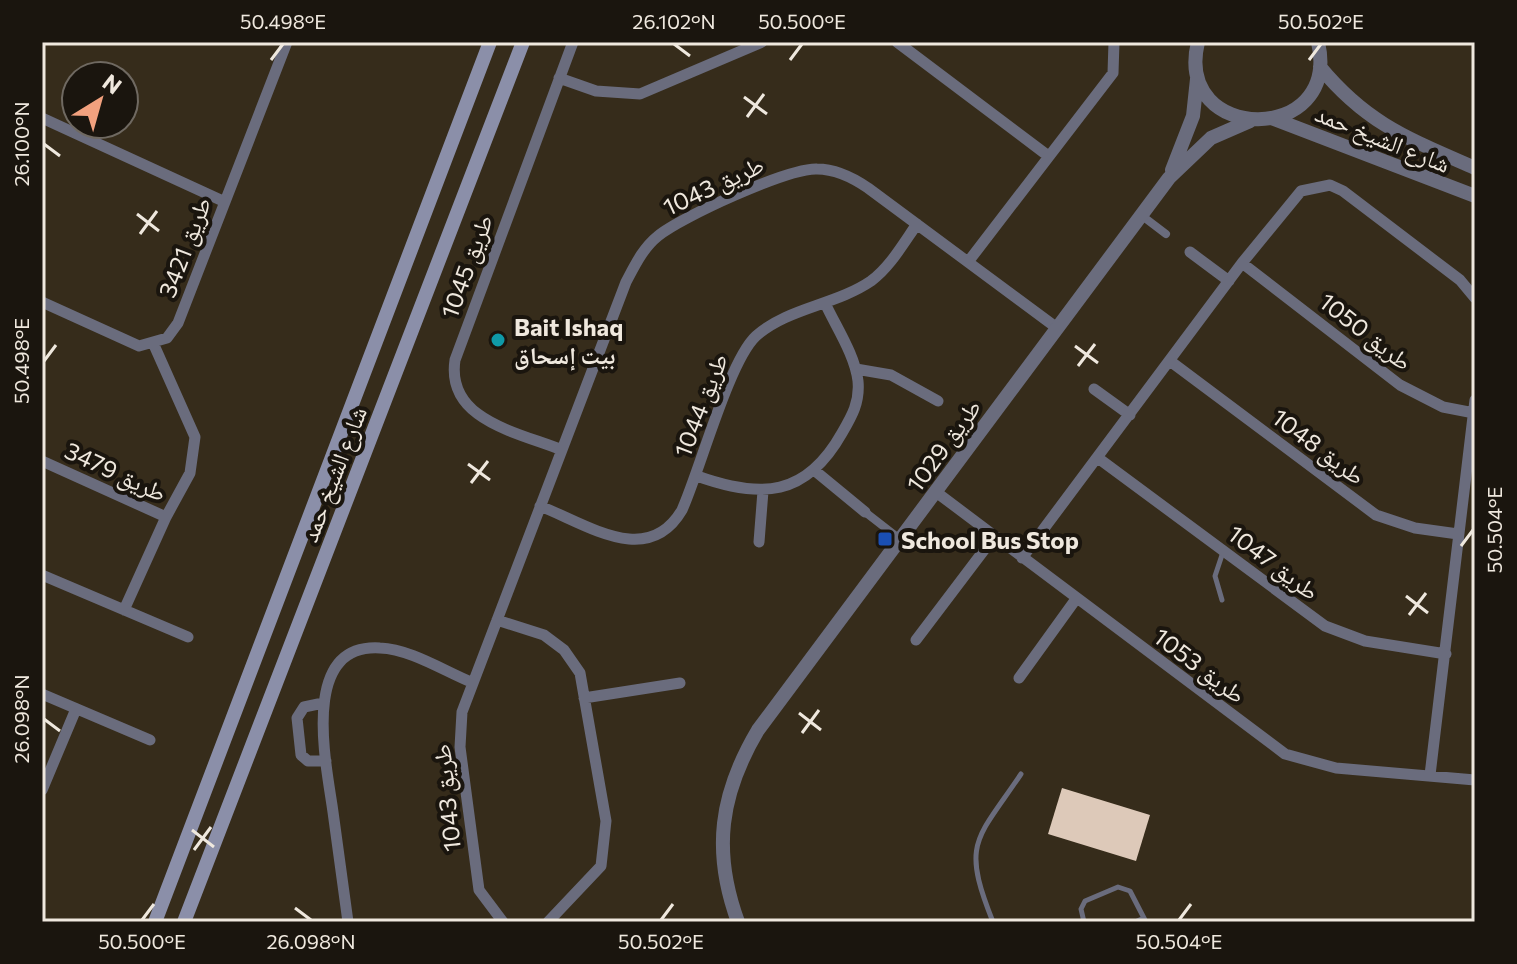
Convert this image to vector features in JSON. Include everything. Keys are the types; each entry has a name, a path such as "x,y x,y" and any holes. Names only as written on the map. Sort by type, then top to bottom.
{"main road":[{"name":"شارع الشيخ حمد","path":"155,922 490,42"},
{"name":"شارع الشيخ حمد","path":"184,922 523,42"},
{"path":"197,922 200,880"}],"street":[{"name":"طريق 3421","path":"154,345 167,338 178,323 287,42"},
{"name":"طريق 1045","path":"562,450 467,408 457,394 453,377 455,360 573,42"},
{"path":"559,78 596,91 640,94 762,42"},
{"path":"897,42 1047,155"},
{"path":"968,262 1047,155 1113,73 1114,42"},
{"path":"1197,73 1204,91 1216,105 1232,116 1250,121 1274,119 1300,105 1316,81 1320,67 1318,42"},
{"name":"طريق 1029","path":"1169,178 1193,116 1196,44"},
{"name":"شارع الشيخ حمد","path":"1320,67 1363,113 1401,136 1475,168"},
{"path":"42,118 225,202"},
{"name":"شارع الشيخ حمد","path":"1274,119 1475,196"},
{"name":"طريق 1029","path":"738,922 727,890 723,844 725,802 738,763 758,730 1169,178 1211,138 1250,121"},
{"name":"طريق 1043","path":"503,922 479,890 460,747 462,712 471,682 638,258 656,237 679,222 795,171 814,168 852,177 1057,328"},
{"path":"1022,558 1242,263 1301,191 1330,185 1343,191 1448,271 1475,298"},
{"path":"1141,215 1166,234"},
{"name":"طريق 1044","path":"540,506 621,539 640,541 658,537 673,526 697,476 742,353 767,327 872,280 891,261 917,224"},
{"path":"1190,252 1229,281"},
{"name":"طريق 1050","path":"1242,263 1414,394 1443,407 1474,406"},
{"path":"42,302 139,346 154,345 192,422 195,437 190,473 166,517"},
{"name":"طريق 1044","path":"697,476 724,485 763,491 791,486 814,470 833,448 857,407 856,369 825,303"},
{"name":"طريق 1048","path":"1170,361 1376,515 1415,528 1458,534"},
{"path":"856,369 905,380 938,401"},
{"path":"1094,389 1130,415"},
{"path":"1430,775 1474,406"},
{"name":"طريق 1047","path":"1098,458 1308,615 1344,635 1446,654"},
{"name":"طريق 3479","path":"42,461 166,517 124,610"},
{"path":"814,470 901,540"},
{"path":"759,542 763,491"},
{"name":"طريق 1053","path":"936,492 1285,754 1336,768 1475,780"},
{"path":"916,640 994,537"},
{"path":"42,575 188,637"},
{"path":"1019,678 1076,599"},
{"path":"497,620 544,635 564,650 580,673 606,821 606,846 601,866 548,922"},
{"path":"348,922 326,761 323,703 336,668 362,650 377,647 392,650 471,682"},
{"path":"584,698 680,683"},
{"path":"42,694 150,740"},
{"path":"323,703 304,707 297,718 301,755 308,761 326,761"},
{"path":"42,790 76,709"}],"lane":[{"path":"1222,600 1215,576 1223,551"},
{"path":"993,922 975,875 976,847 1021,774"},
{"path":"1084,922 1081,909 1085,901 1118,887 1130,891 1145,920 1135,922"}],"building":[{"path":"1062,788 1150,815 1136,861 1048,834"}],"place":[{"name":"Bait Ishaq بيت إسحاق","path":"498,340"},
{"name":"School Bus Stop","path":"885,539"}]}
